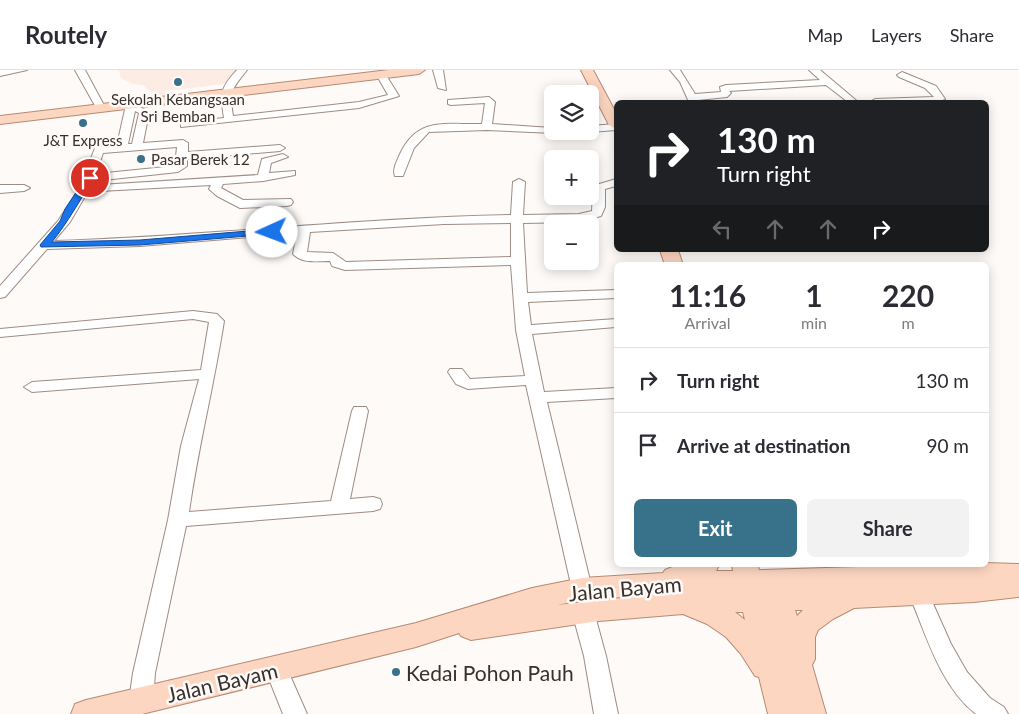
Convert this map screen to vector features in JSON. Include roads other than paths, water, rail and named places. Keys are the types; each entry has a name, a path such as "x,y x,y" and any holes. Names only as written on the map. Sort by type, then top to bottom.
{"main road":[{"path":"0,120 419,70"},
{"path":"578,70 592,85"},
{"path":"587,70 594,85"},
{"path":"599,93 613,111"},
{"path":"652,584 700,567"},
{"name":"Jalan Bayam","path":"86,714 416,635 582,601 652,584 943,573 1019,574"},
{"path":"766,579 794,701"},
{"name":"Jalan Bayam","path":"582,601 680,603 766,579 870,597 1019,586"},
{"path":"794,701 802,631 809,619 824,609 870,597"},
{"path":"680,603 704,610 738,628 794,701"}],"street":[{"path":"0,73 22,70"},
{"path":"80,70 101,109"},
{"path":"229,120 225,93 227,84 242,70"},
{"path":"438,70 443,88"},
{"path":"675,70 684,80 693,100 724,95 726,93 723,89 726,88 828,82"},
{"path":"814,70 850,100"},
{"path":"185,125 359,105 394,96 381,74"},
{"path":"902,75 908,80 926,83 940,99 935,100"},
{"path":"451,102 489,100 487,127"},
{"path":"122,148 131,105 144,112 137,147"},
{"path":"599,128 614,126"},
{"path":"399,174 401,161 421,132 438,128 487,127 544,130"},
{"path":"0,294 64,222 87,183 99,150 184,143 181,166 174,170 87,183"},
{"path":"182,156 281,153 266,161 263,178"},
{"path":"87,183 218,182 263,178 291,173"},
{"path":"218,182 216,189 219,193 232,197 240,204 287,202"},
{"path":"519,182 515,219 519,298 523,330 536,398 569,523 582,601 606,714"},
{"path":"44,245 140,242 241,233 444,220 591,216 600,209 598,191 600,186 614,182"},
{"path":"0,188 24,188"},
{"path":"304,230 300,254 305,257 333,257 336,259 336,263 345,266 518,261"},
{"path":"519,298 614,294"},
{"path":"0,333 204,315 217,321 208,374 190,446 178,520 144,673 141,701"},
{"path":"523,330 614,323"},
{"path":"456,372 462,381 468,384 532,380"},
{"path":"32,387 208,374"},
{"path":"536,398 614,393"},
{"path":"339,507 360,411"},
{"path":"178,520 373,504"},
{"path":"919,594 958,677 972,696 996,714"},
{"path":"276,669 295,714"}],"place":[{"name":"Sekolah Kebangsaan Sri Bemban","path":"178,82"},
{"name":"J&T Express","path":"83,123"},
{"name":"Pasar Berek 12","path":"141,159"},
{"name":"Kedai Pohon Pauh","path":"396,672"}]}
